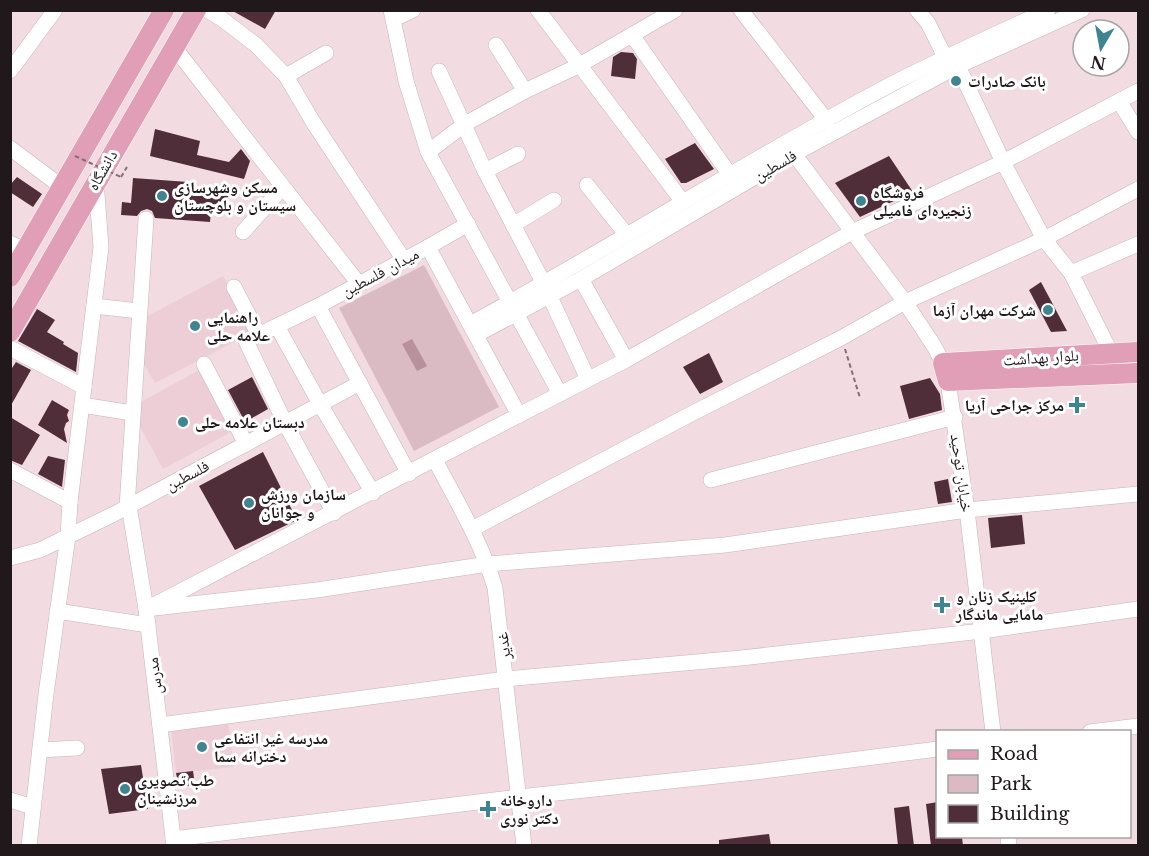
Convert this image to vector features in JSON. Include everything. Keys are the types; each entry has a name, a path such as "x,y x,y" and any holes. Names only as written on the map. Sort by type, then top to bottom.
{"main road":[{"name":"دانشگاه","path":"10,277 18,246 62,187 164,10"},
{"name":"دانشگاه","path":"10,332 196,10"},
{"name":"بلوار بهداشت","path":"946,372 1111,353 1138,352"},
{"name":"بلوار بهداشت","path":"946,372 1138,373"}],"street":[{"path":"10,71 55,10"},
{"path":"207,10 256,45 286,76 313,122 404,260"},
{"path":"413,10 392,15 406,81 429,152 560,394"},
{"path":"538,10 578,66 683,202"},
{"path":"429,152 465,124 525,91 578,66 675,10"},
{"path":"741,10 827,120"},
{"path":"917,10 928,23 945,57"},
{"name":"فلسطین","path":"547,290 581,279 794,154 945,57 1048,10"},
{"name":"فلسطین","path":"473,329 547,290 626,234 827,120 958,66 1072,13"},
{"path":"632,35 730,175"},
{"path":"496,45 525,91"},
{"path":"174,47 358,284"},
{"path":"286,76 326,53"},
{"path":"958,66 1003,162 1044,239 1071,273 1111,353"},
{"path":"439,71 485,171 547,290 588,379"},
{"path":"147,617 318,521 626,360 852,232 1003,162 1138,91"},
{"path":"1119,101 1138,132"},
{"path":"10,148 62,187"},
{"path":"485,171 518,154"},
{"name":"خیابان توحید","path":"794,154 905,302 934,346 946,372 955,417 993,730"},
{"path":"29,846 68,537 70,502 102,235 96,181"},
{"path":"587,185 626,234"},
{"path":"243,232 283,187"},
{"path":"472,529 841,338 905,302 1044,239 1138,189"},
{"path":"513,225 554,200"},
{"name":"مدرس","path":"146,219 132,413 128,507 147,617 173,842"},
{"path":"428,247 468,224"},
{"path":"1071,273 1138,244"},
{"name":"میدان فلسطین","path":"253,338 428,247 519,415"},
{"path":"581,279 626,360"},
{"path":"234,287 285,423 334,513"},
{"path":"94,306 139,311"},
{"path":"318,306 409,474"},
{"path":"278,326 320,404 373,493"},
{"path":"10,348 84,387"},
{"path":"204,364 246,444"},
{"name":"فلسطین","path":"10,558 40,550 128,507 360,383"},
{"path":"82,405 132,413"},
{"path":"711,480 955,417"},
{"name":"غدیر","path":"435,460 488,564 498,607 524,846"},
{"path":"10,470 70,502"},
{"path":"57,611 147,617 488,564 725,544 967,510 1138,494"},
{"path":"160,725 506,679 741,658 982,631 1138,609"},
{"path":"1106,730 1138,726"},
{"path":"40,750 77,748"},
{"path":"173,842 519,797 755,772 936,749"},
{"path":"10,800 33,807"}],"path":[{"path":"75,156 121,177 127,167"},
{"path":"841,338 860,398"}],"shaded area":[{"name":"راهنمایی علامه حلی","path":"223,276 253,332 155,383 141,359 140,320"},
{"path":"412,339 427,366 417,371 402,344"},
{"name":"دبستان علامه حلی","path":"199,370 233,431 163,469 130,408"},
{"name":"مدرسه غیر انتفاعی دخترانه سما","path":"228,722 234,767 176,773 171,728"}],"green space":[{"path":"424,265 499,407 414,451 339,308"}],"building":[{"path":"231,10 276,10 265,29"},
{"path":"621,52 633,53 637,59 635,79 611,76 613,57"},
{"path":"155,129 200,141 197,155 229,162 241,149 250,161 244,179 150,156"},
{"path":"695,143 714,169 686,183 681,183 665,159"},
{"path":"889,156 913,192 860,217 835,183"},
{"path":"17,177 42,194 33,207 10,192 10,185"},
{"path":"133,178 188,182 188,187 213,189 214,184 236,186 224,202 218,201 217,211 211,211 210,222 155,218 152,211 147,209 141,211 137,216 121,215 122,202 131,203"},
{"name":"شرکت مهران آزما","path":"1041,282 1067,331 1051,332 1029,290"},
{"path":"37,309 55,320 47,332 78,353 76,372 18,341"},
{"path":"709,353 723,382 700,394 683,367"},
{"path":"16,362 31,370 10,407 10,371"},
{"path":"252,377 268,409 245,422 228,390"},
{"path":"930,378 940,394 942,410 909,419 900,386"},
{"path":"52,400 69,410 67,415 69,421 64,429 67,443 38,425"},
{"path":"10,417 40,435 22,465 10,460"},
{"name":"سازمان ورزش و جوانان","path":"263,452 297,520 235,550 199,486"},
{"path":"48,456 65,460 62,487 38,474"},
{"path":"948,479 952,502 938,504 934,482"},
{"path":"1022,515 1025,544 991,548 988,518"},
{"name":"طب تصویری مرزنشینان","path":"141,765 148,809 109,814 101,769"},
{"path":"193,771 195,785 179,787 176,773"},
{"path":"936,802 936,838 962,838 963,846 931,846 926,804"},
{"path":"909,806 914,846 898,846 894,808"},
{"path":"769,834 771,846 719,846 719,840"}],"place":[{"name":"بانک صادرات","path":"956,81"},
{"name":"مسکن وشهرسازی سیستان و بلوچستان","path":"162,196"},
{"name":"فروشگاه زنجیره‌ای فامیلی","path":"861,201"},
{"name":"شرکت مهران آزما","path":"1048,310"},
{"name":"راهنمایی علامه حلی","path":"195,326"},
{"name":"مرکز جراحی آریا","path":"1077,405"},
{"name":"دبستان علامه حلی","path":"183,422"},
{"name":"سازمان ورزش و جوانان","path":"249,503"},
{"name":"کلینیک زنان و مامایی ماندگار","path":"942,605"},
{"name":"مدرسه غیر انتفاعی دخترانه سما","path":"202,747"},
{"name":"طب تصویری مرزنشینان","path":"125,789"},
{"name":"داروخانه دکتر نوری","path":"488,809"}]}
